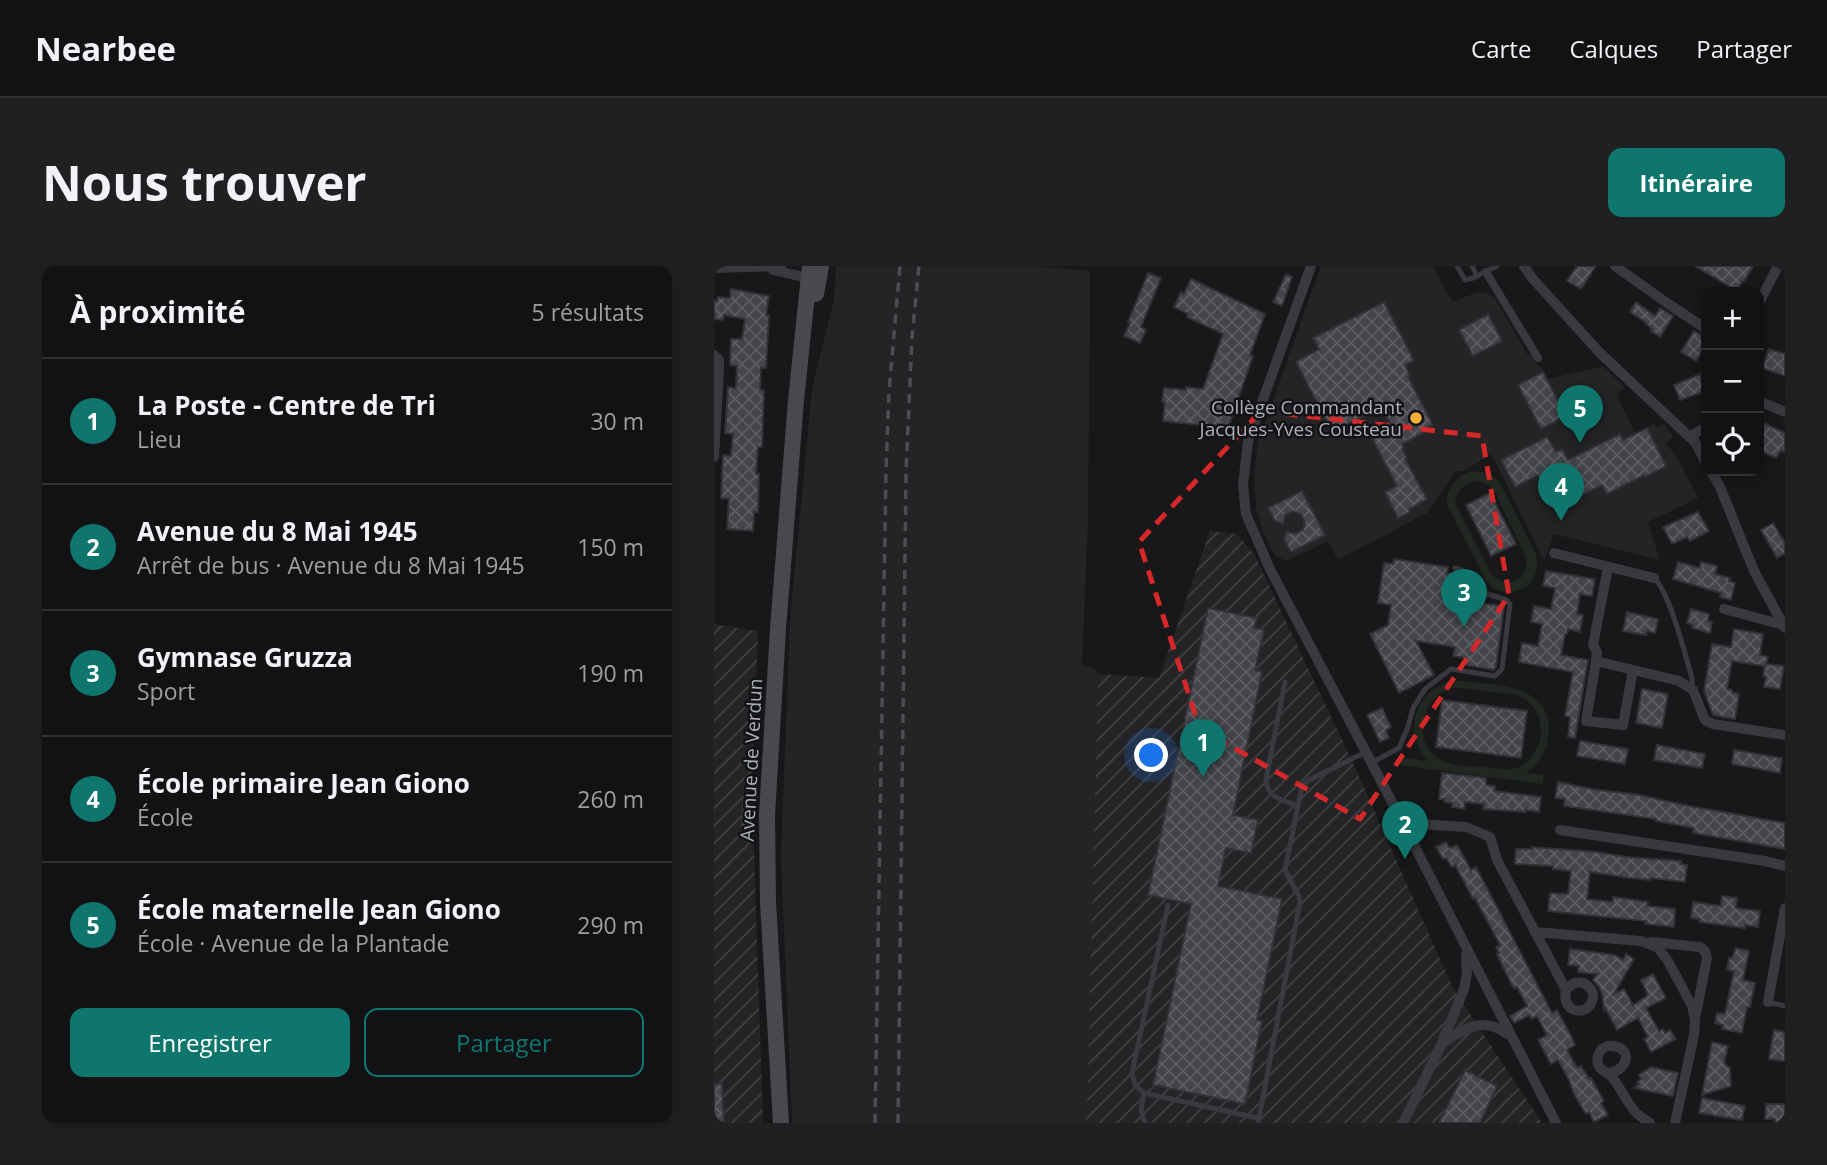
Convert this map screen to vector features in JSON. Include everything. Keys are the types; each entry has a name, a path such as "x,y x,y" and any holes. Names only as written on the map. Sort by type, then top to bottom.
{"main road":[{"name":"Avenue de Verdun","path":"781,1123 768,902 767,815 796,400 814,272"}],"street":[{"path":"764,268 781,266"},
{"path":"1311,266 1248,441 1243,485 1246,514 1270,569 1556,1123"},
{"path":"1524,266 1600,353 1695,442 1701,453"},
{"path":"1615,266 1701,326"},
{"path":"1764,293 1777,266"},
{"path":"714,268 814,272"},
{"path":"1486,272 1538,358"},
{"path":"714,355 719,360 714,457"},
{"path":"1764,403 1785,412"},
{"path":"1689,437 1701,430"},
{"path":"1714,476 1754,571 1784,626"},
{"path":"1554,553 1654,578"},
{"path":"1608,567 1593,645 1597,652 1586,721 1623,725 1633,670"},
{"path":"1724,609 1784,626"},
{"path":"1596,661 1679,681 1693,690 1705,720 1713,724 1785,735"},
{"path":"1402,823 1466,827 1490,837 1497,860 1566,990"},
{"path":"1560,830 1785,866"},
{"path":"1768,1002 1785,913"},
{"path":"1535,932 1700,947 1705,951 1707,958 1694,1035 1675,1123"},
{"path":"1642,941 1658,948 1668,961 1692,1006 1695,1020"},
{"path":"1403,1123 1441,1045 1464,989 1467,972 1465,948"},
{"path":"1441,1045 1459,1031 1479,1025 1498,1027 1511,1037"},
{"path":"1610,1073 1634,1112 1650,1123"}],"lane":[{"path":"1457,266 1465,280 1497,266"},
{"path":"1472,266 1477,276"},
{"path":"1371,763 1399,748 1413,708 1425,689 1451,669 1495,676 1502,669 1510,604 1506,600 1466,587 1463,584 1462,570 1455,568"},
{"path":"1654,578 1660,583 1666,596 1692,678 1693,690"},
{"path":"1285,682 1266,787 1273,797 1298,806"},
{"path":"1168,905 1132,1073 1135,1085 1144,1093 1258,1120 1300,902 1285,870 1301,791 1309,779 1366,752"},
{"path":"1768,1002 1785,1006"},
{"path":"1144,1093 1141,1110 1145,1123"}],"highlighted area":[{"path":"1261,411 1482,436 1509,595 1360,819 1200,729 1139,542"}],"shaded area":[{"path":"836,266 1033,266 1090,271 1088,519 1082,665 1095,668 1098,674 1092,926 1133,1123 792,1123 781,856 790,620 812,389 834,299"},
{"name":"Collège Commandant Jacques-Yves Cousteau","path":"1321,266 1433,266 1452,302 1478,292 1495,298 1527,354 1533,356 1548,379 1603,366 1623,386 1616,394 1635,433 1654,424 1656,427 1664,424 1673,436 1666,443 1677,457 1698,498 1648,522 1660,560 1554,534 1544,560 1491,454 1464,471 1456,471 1427,513 1338,560 1328,541 1287,561 1275,556 1263,532 1256,508 1254,474 1258,443"},
{"path":"1475,471 1488,473 1499,481 1536,554 1535,575 1523,588 1502,591 1496,590 1488,583 1447,504 1454,482","holes":["1477,481 1486,484 1495,492 1525,555 1525,571 1518,580 1505,582 1492,575 1455,503 1461,489"]},
{"path":"1210,531 1237,534 1254,554 1354,765 1453,988 1542,1123 1085,1123 1098,674 1159,678"},
{"path":"714,624 758,631 752,793 763,1123 714,1123"},
{"path":"1460,681 1522,691 1543,707 1548,720 1547,744 1541,758 1526,773 1543,775 1543,784 1399,765 1400,758 1428,761 1416,740 1414,729 1419,707 1434,689 1447,682","holes":["1452,688 1513,694 1529,703 1538,714 1541,728 1539,743 1529,760 1515,768 1501,769 1453,765 1434,755 1423,735 1426,712 1432,702"]}],"building":[{"path":"1577,266 1596,266 1581,289 1567,281"},
{"path":"1695,266 1753,266 1739,287 1730,287"},
{"path":"1148,273 1161,278 1141,327 1146,330 1140,343 1124,336"},
{"path":"1286,274 1292,277 1282,306 1273,302"},
{"path":"1191,279 1265,314 1228,428 1163,421 1164,388 1203,389 1223,334 1187,317 1188,314 1174,307"},
{"path":"731,289 769,296 766,315 769,315 766,368 761,368 760,390 764,390 762,447 758,447 756,474 759,474 758,512 754,512 753,531 727,529 729,499 721,498 723,455 731,456 733,434 725,433 728,387 736,388 737,366 730,365 731,339 742,339 745,319 724,315 723,320 714,319 714,301 717,301 718,297 730,298"},
{"path":"1384,302 1414,360 1405,365 1410,376 1408,377 1433,425 1402,444 1407,458 1405,459 1427,499 1398,518 1385,492 1397,486 1370,434 1390,423 1382,407 1332,432 1296,362 1319,349 1313,338"},
{"path":"1636,302 1655,316 1660,308 1673,316 1660,337 1630,312"},
{"path":"1488,314 1502,341 1473,356 1459,330"},
{"path":"1694,331 1701,334 1701,353 1696,361 1681,352"},
{"path":"1769,349 1785,354 1785,376 1764,369"},
{"path":"1543,372 1566,416 1541,429 1518,385"},
{"path":"1700,374 1701,393 1680,400 1674,385"},
{"path":"1764,423 1785,433 1785,453 1781,450 1776,458 1764,452"},
{"path":"1647,428 1666,466 1607,494 1602,485 1567,502 1568,505 1556,511 1538,475 1515,487 1501,460 1547,437 1556,452 1562,449 1568,460 1620,434 1623,440"},
{"path":"1302,491 1325,535 1291,552 1284,539 1287,532 1295,534 1303,530 1305,522 1301,514 1293,511 1285,515 1283,524 1275,521 1268,508"},
{"path":"1490,493 1516,544 1491,556 1466,505"},
{"path":"1698,512 1709,531 1690,541 1687,537 1672,544 1663,527"},
{"path":"1773,523 1785,543 1785,553 1777,558 1761,530"},
{"path":"1394,559 1448,567 1447,573 1457,574 1452,606 1473,609 1474,602 1504,606 1494,670 1464,665 1465,658 1453,656 1455,647 1416,641 1434,675 1399,693 1370,634 1388,625 1391,605 1378,603 1384,563 1393,564"},
{"path":"1678,562 1700,568 1701,562 1717,566 1715,574 1730,578 1729,581 1735,583 1731,600 1720,597 1721,593 1673,579"},
{"path":"1546,571 1595,579 1592,596 1580,594 1577,614 1583,615 1580,632 1568,629 1561,655 1588,660 1575,738 1568,737 1570,717 1565,716 1573,672 1519,662 1522,643 1538,646 1542,624 1531,622 1534,606 1551,609 1555,588 1543,586"},
{"path":"1208,608 1257,618 1254,628 1264,630 1255,670 1262,672 1233,815 1258,820 1251,853 1226,848 1218,886 1282,899 1257,1020 1262,1021 1245,1104 1153,1085 1191,904 1148,895"},
{"path":"1691,609 1709,614 1708,621 1712,622 1710,633 1692,628 1693,625 1687,623"},
{"path":"1627,612 1658,619 1655,633 1647,631 1646,635 1623,631"},
{"path":"1734,629 1763,634 1760,655 1768,657 1766,664 1784,666 1780,689 1764,687 1765,666 1732,661 1727,689 1739,694 1735,719 1713,715 1704,691 1712,644 1731,647"},
{"path":"1642,689 1668,694 1662,728 1636,723"},
{"path":"1442,700 1527,711 1521,758 1436,747"},
{"path":"1382,708 1391,727 1386,730 1389,738 1380,742 1367,715"},
{"path":"1580,741 1628,749 1625,764 1577,756"},
{"path":"1657,745 1705,754 1702,768 1654,760"},
{"path":"1734,750 1782,758 1780,773 1732,764"},
{"path":"1442,773 1486,778 1486,785 1495,786 1494,791 1541,797 1539,812 1483,809 1484,804 1465,802 1464,809 1452,807 1452,803 1439,799"},
{"path":"1558,782 1785,823 1785,849 1693,833 1694,828 1656,819 1564,806 1565,799 1555,798"},
{"path":"743,802 753,803 752,828 741,827"},
{"path":"1446,842 1451,848 1457,845 1471,870 1476,867 1552,1013 1557,1010 1571,1036 1575,1045 1567,1050 1577,1068 1581,1066 1589,1079 1591,1078 1604,1101 1601,1103 1608,1115 1594,1122 1589,1112 1586,1114 1558,1060 1551,1064 1538,1040 1547,1035 1537,1016 1531,1019 1530,1015 1514,1023 1510,1016 1527,1006 1506,973 1497,954 1499,953 1496,947 1500,945 1475,898 1473,899 1455,865 1452,867 1446,858 1443,859 1436,847"},
{"path":"1532,847 1681,861 1681,864 1687,865 1685,882 1590,872 1587,899 1613,902 1613,897 1648,902 1647,906 1675,909 1674,927 1645,924 1646,921 1548,911 1550,893 1568,894 1571,871 1553,869 1553,866 1515,864 1516,849"},
{"path":"1722,896 1737,898 1736,908 1760,911 1758,927 1699,922 1700,919 1691,918 1693,902 1721,906"},
{"path":"1736,948 1749,951 1743,980 1755,983 1742,1033 1722,1029 1723,1025 1715,1023 1717,1013 1725,1014 1734,971 1727,970 1729,958 1732,958"},
{"path":"1570,949 1615,955 1623,960 1626,954 1634,959 1614,994 1624,989 1633,1005 1648,995 1641,980 1653,974 1666,998 1646,1008 1659,1031 1663,1029 1665,1033 1670,1030 1676,1039 1651,1052 1644,1039 1648,1037 1638,1018 1617,1030 1605,1008 1604,1010 1602,993 1593,980 1597,974 1578,972 1579,966 1568,965"},
{"path":"1774,1030 1785,1032 1785,1061 1769,1059"},
{"path":"1712,1042 1728,1046 1724,1063 1730,1067 1731,1086 1702,1095"},
{"path":"1651,1067 1678,1073 1673,1096 1634,1088 1641,1079 1639,1075"},
{"path":"1465,1070 1497,1086 1480,1123 1439,1123"},
{"path":"714,1084 722,1084 724,1123 714,1123"},
{"path":"1702,1098 1745,1106 1742,1120 1699,1113"},
{"path":"1766,1104 1785,1104 1785,1123 1765,1119"}],"railway":[{"path":"875,1123 886,471 889,391 900,266"},
{"path":"898,1123 906,472 912,337 919,266"}],"place":[{"name":"Collège Commandant Jacques-Yves Cousteau","path":"1416,418"},
{"name":"École maternelle Jean Giono","path":"1580,443"},
{"name":"École primaire Jean Giono","path":"1561,521"},
{"name":"Gymnase Gruzza","path":"1464,627"},
{"name":"La Poste - Centre de Tri","path":"1203,777"},
{"name":"Avenue du 8 Mai 1945","path":"1405,859"}]}
